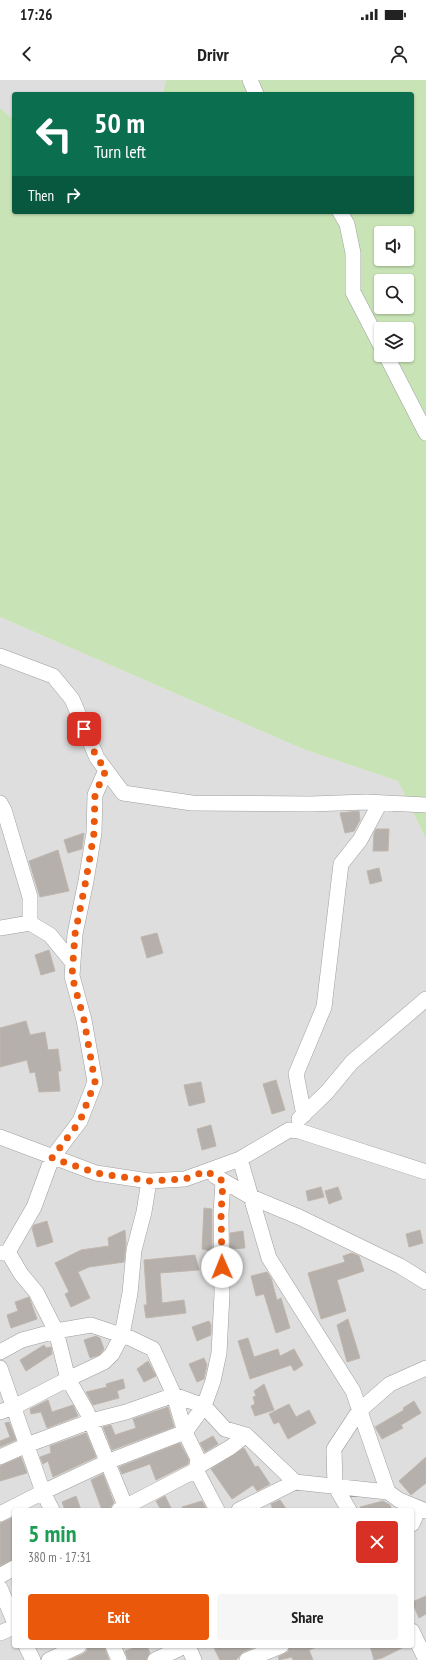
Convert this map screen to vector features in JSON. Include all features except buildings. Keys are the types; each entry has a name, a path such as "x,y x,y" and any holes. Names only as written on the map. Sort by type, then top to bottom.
{"street":[{"path":"250,80 255,92"},
{"path":"341,214 347,224 354,252 353,292 374,332"},
{"path":"390,362 426,433"},
{"path":"0,656 53,676 72,699 97,758 123,793 192,803 380,803 426,805"},
{"path":"106,770 95,794 94,833 75,934 72,976 84,1020 95,1082 80,1121 52,1158 34,1207 4,1252 36,1292 56,1331 68,1379 91,1421 123,1508"},
{"path":"0,803 30,897 30,923"},
{"path":"304,1114 296,1074 324,1007 341,864 360,840 380,803"},
{"path":"0,928 30,923 50,935 73,963"},
{"path":"0,1137 52,1158 96,1173 150,1181 185,1179 240,1159 289,1130 327,1092 352,1062 426,1000"},
{"path":"289,1130 300,1131 426,1172"},
{"path":"240,1159 269,1258 353,1391 388,1492"},
{"path":"206,1171 251,1197 299,1217 400,1266 426,1282"},
{"path":"7,1410 104,1362 112,1354 122,1335 130,1294 134,1250 150,1181"},
{"path":"0,1514 107,1462 185,1432 204,1406 214,1381 219,1353 222,1294 221,1213 223,1181"},
{"path":"0,1352 22,1340 56,1331 91,1325 122,1335 153,1349 174,1395 185,1432 198,1460 196,1470 216,1508"},
{"path":"0,1368 7,1410 27,1445 43,1492 51,1508"},
{"path":"343,1508 335,1486 334,1449 359,1411 390,1384 426,1368"},
{"path":"0,1458 27,1445 91,1421 126,1412 174,1395 204,1406 225,1429 246,1435 296,1482"},
{"path":"125,1508 196,1470 202,1464 230,1448 246,1435"},
{"path":"243,1508 296,1482 388,1492 399,1500 423,1510 414,1521"},
{"path":"0,1576 12,1569"},
{"path":"0,1588 12,1616"},
{"path":"0,1633 12,1628"},
{"path":"414,1635 426,1659 422,1660"},
{"path":"27,1648 33,1660"},
{"path":"49,1660 75,1648"},
{"path":"114,1648 119,1660"},
{"path":"155,1660 180,1648"},
{"path":"189,1648 194,1660"},
{"path":"247,1660 276,1650"}],"shaded area":[{"path":"0,80 166,80 163,92 12,92 12,118 0,108"},
{"path":"0,617 303,749 398,781 426,839 426,1660 0,1660"}],"green space":[{"path":"166,80 426,80 426,839 398,781 303,749 0,617 0,108 12,118 12,214 414,214 414,92 163,92"}],"route":[{"path":"84,729 97,758 106,770 95,794 94,833 75,934 72,976 84,1020 95,1082 80,1121 52,1158 96,1173 150,1181 185,1179 206,1171 223,1181 221,1213 222,1267"}]}
